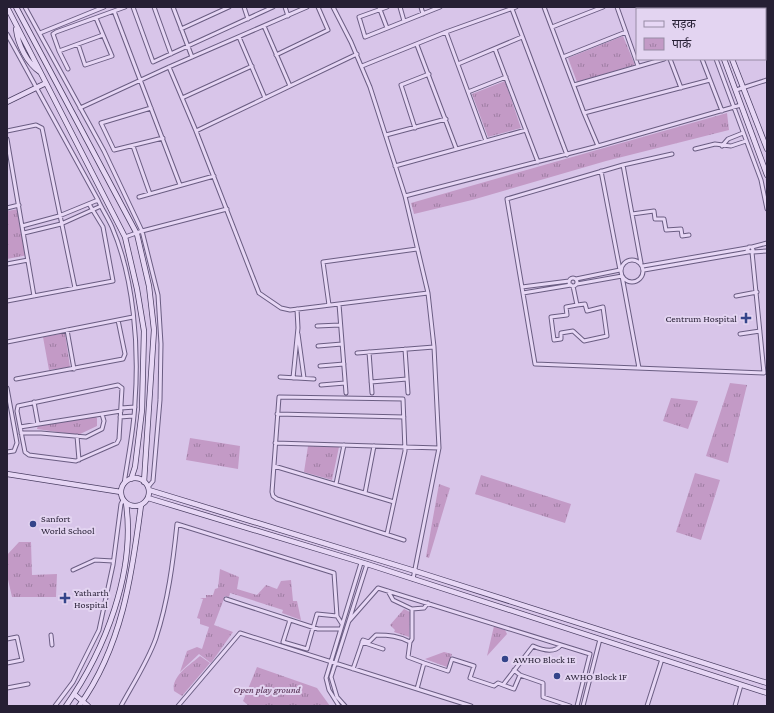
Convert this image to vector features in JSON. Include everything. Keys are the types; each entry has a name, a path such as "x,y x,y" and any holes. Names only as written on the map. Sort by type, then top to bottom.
{"street":[{"path":"7,7 16,25 23,50 35,69 41,73 125,238 137,289 144,331 142,410 135,467 131,479"},
{"path":"16,7 137,234 149,286 154,330 144,482"},
{"path":"25,7 104,151 142,231 158,295 162,344 160,400 153,481 148,489"},
{"path":"40,33 104,7"},
{"path":"68,69 53,37 56,32 125,7"},
{"path":"133,7 153,62 248,19 264,9 273,7"},
{"path":"154,7 171,54"},
{"path":"174,7 192,57"},
{"path":"181,29 229,7"},
{"path":"244,7 248,19"},
{"path":"284,7 288,16"},
{"path":"80,108 169,67 307,7"},
{"path":"276,55 328,30 318,7"},
{"path":"333,7 362,66 386,135 405,196 428,293 434,347 439,448 413,579"},
{"path":"387,7 380,8 359,17 365,36 440,7"},
{"path":"400,7 404,21"},
{"path":"420,7 423,14"},
{"path":"502,7 504,11"},
{"path":"362,66 446,32 516,7"},
{"path":"544,7 598,146"},
{"path":"552,27 603,7"},
{"path":"617,7 638,66"},
{"path":"380,8 387,28"},
{"path":"512,9 567,154"},
{"path":"114,11 180,185"},
{"path":"78,44 83,63 88,65 112,56 96,18"},
{"path":"264,26 290,86"},
{"path":"446,32 486,141"},
{"path":"563,57 626,32"},
{"path":"7,34 112,228 120,252 130,292 135,334 135,407 124,484 121,492 125,501 128,522 128,545 115,606 102,644 89,671 66,706"},
{"path":"59,51 103,35"},
{"path":"239,37 265,98"},
{"path":"458,64 522,37"},
{"path":"417,45 456,148"},
{"path":"495,49 538,162"},
{"path":"196,131 357,54"},
{"path":"574,84 660,60"},
{"path":"670,60 681,88"},
{"path":"702,60 722,111"},
{"path":"716,60 761,180 767,209"},
{"path":"724,60 767,175"},
{"path":"732,60 767,149"},
{"path":"182,98 252,66"},
{"path":"169,67 214,176 259,293 281,308 297,309 428,293"},
{"path":"415,128 401,85 429,74"},
{"path":"468,92 506,77"},
{"path":"584,113 710,80"},
{"path":"736,90 767,80"},
{"path":"7,102 46,83"},
{"path":"405,196 598,146 742,105"},
{"path":"151,108 101,123 114,150 162,138"},
{"path":"386,135 446,119"},
{"path":"7,131 36,125 42,128 75,288"},
{"path":"396,166 456,148 526,130"},
{"path":"722,146 728,138 743,133"},
{"path":"7,139 34,296"},
{"path":"695,149 715,144 731,146 746,141"},
{"path":"133,146 150,194"},
{"path":"672,154 623,165 507,199 535,364 764,373 765,364 760,331 757,292 750,251 752,247 767,243"},
{"path":"622,276 628,282 635,282 641,278 642,267 623,165"},
{"path":"7,170 12,169"},
{"path":"601,171 639,368"},
{"path":"139,197 214,176"},
{"path":"22,226 59,216 98,200"},
{"path":"7,301 114,281 102,227 89,204"},
{"path":"7,208 19,205"},
{"path":"24,233 61,224 101,206"},
{"path":"125,238 142,231 227,209"},
{"path":"632,214 654,211 655,219 664,220 666,230 681,230 682,236 689,235"},
{"path":"329,305 324,262 418,249"},
{"path":"620,270 623,263 630,260 642,267 750,251 767,251"},
{"path":"7,264 28,260"},
{"path":"522,287 569,281 572,278 576,279 620,270"},
{"path":"523,293 572,286 622,276"},
{"path":"576,279 577,284"},
{"path":"569,281 572,286 577,305"},
{"path":"736,296 757,292"},
{"path":"339,304 346,393"},
{"path":"585,304 587,310 603,307 607,336 584,341 574,331 561,333 561,339 554,340 551,317 567,315 566,307 577,305 585,304"},
{"path":"297,309 304,378"},
{"path":"7,342 133,317"},
{"path":"16,380 74,369 125,357 118,320"},
{"path":"317,326 340,325"},
{"path":"293,378 298,328"},
{"path":"67,330 74,369"},
{"path":"740,334 760,331"},
{"path":"318,346 342,344"},
{"path":"357,353 434,347"},
{"path":"405,349 408,393"},
{"path":"369,352 372,393"},
{"path":"320,366 344,364"},
{"path":"280,377 314,379"},
{"path":"371,382 407,379"},
{"path":"322,385 345,383"},
{"path":"118,385 122,388 117,443 79,460 29,455 25,452 18,406 34,402 118,385"},
{"path":"7,388 17,443 14,451 7,452"},
{"path":"387,534 405,447 404,401 402,398 280,396 277,414 273,496 277,499 404,540"},
{"path":"34,402 38,424"},
{"path":"20,427 102,414 135,407"},
{"path":"21,433 41,433 86,437 102,429 104,421 102,414"},
{"path":"277,414 404,417"},
{"path":"120,417 133,416"},
{"path":"77,436 79,460"},
{"path":"276,443 439,448"},
{"path":"336,484 344,445"},
{"path":"364,493 374,446"},
{"path":"274,466 394,502"},
{"path":"7,474 121,492"},
{"path":"70,701 78,706 83,701 112,646 123,610 133,560 141,505 148,498 148,489 144,482 140,479 131,479 124,484"},
{"path":"148,489 415,571 767,683"},
{"path":"148,498 361,562 767,693"},
{"path":"125,501 136,506 141,505"},
{"path":"55,706 73,682 99,630 113,562 121,504 125,501"},
{"path":"121,706 155,639 173,568 177,524 334,573 337,616 342,624"},
{"path":"73,570 95,560 113,562"},
{"path":"339,706 329,690 326,678 361,562"},
{"path":"345,706 337,698 331,678 367,564"},
{"path":"349,621 378,588 590,654 577,706"},
{"path":"388,591 393,600 412,609 424,608 428,603"},
{"path":"226,599 314,627 340,629"},
{"path":"412,609 412,638 408,657 448,671 452,659 474,666 470,678 494,686 498,683 514,689 520,675"},
{"path":"283,642 307,649 318,614 337,616"},
{"path":"282,646 290,620"},
{"path":"178,706 240,633 470,706"},
{"path":"51,635 52,645"},
{"path":"362,642 363,640 369,642 376,635 392,636 410,642"},
{"path":"7,639 17,637 22,660 7,663"},
{"path":"583,706 600,639"},
{"path":"362,642 383,649"},
{"path":"353,669 362,642"},
{"path":"503,685 533,646 543,650 553,650 561,645"},
{"path":"647,706 662,659"},
{"path":"416,689 424,663"},
{"path":"514,670 520,675 543,683 543,697 570,706"},
{"path":"7,688 28,684"},
{"path":"734,706 741,685"},
{"path":"74,694 88,706"}],"green space":[{"path":"623,36 635,65 577,82 568,58"},
{"path":"505,81 521,128 488,137 472,94"},
{"path":"727,113 729,130 606,161 472,200 414,214 411,203"},
{"path":"19,209 28,255 7,259 7,211"},
{"path":"65,333 70,367 49,370 43,337"},
{"path":"730,383 747,385 728,463 706,456"},
{"path":"671,398 698,401 688,429 663,421"},
{"path":"94,416 97,418 97,426 78,435 37,429 38,425"},
{"path":"190,438 240,446 238,469 186,460"},
{"path":"308,446 339,447 332,480 304,472"},
{"path":"695,473 720,480 701,540 676,532"},
{"path":"481,475 571,504 565,523 475,494"},
{"path":"439,484 450,488 429,558 426,557"},
{"path":"19,542 31,542 32,575 57,574 56,597 12,597 7,575 7,555"},
{"path":"220,569 239,577 237,589 257,595 266,585 277,589 281,581 291,580 293,601 297,601 301,620 282,613 283,610 230,593 229,597 225,596 214,625 233,632 211,663 199,654 180,672 187,651 197,647 202,649 209,627 200,624 200,619 197,618 203,599 200,598 206,598 206,595 213,595 215,589 218,588"},
{"path":"404,609 410,612 409,637 394,632 395,630 390,625"},
{"path":"494,626 505,630 507,634 487,656"},
{"path":"444,652 452,654 447,667 425,659"},
{"path":"200,656 210,663 182,696 174,691 175,680 182,671"},
{"name":"Open play ground","path":"257,667 317,688 330,706 249,706 243,701"}],"place":[{"name":"Centrum Hospital","path":"746,318"},
{"name":"Sanfort World School","path":"33,524"},
{"name":"Yatharth Hospital","path":"65,598"},
{"name":"AWHO Block 1E","path":"505,659"},
{"name":"AWHO Block 1F","path":"557,676"}]}
